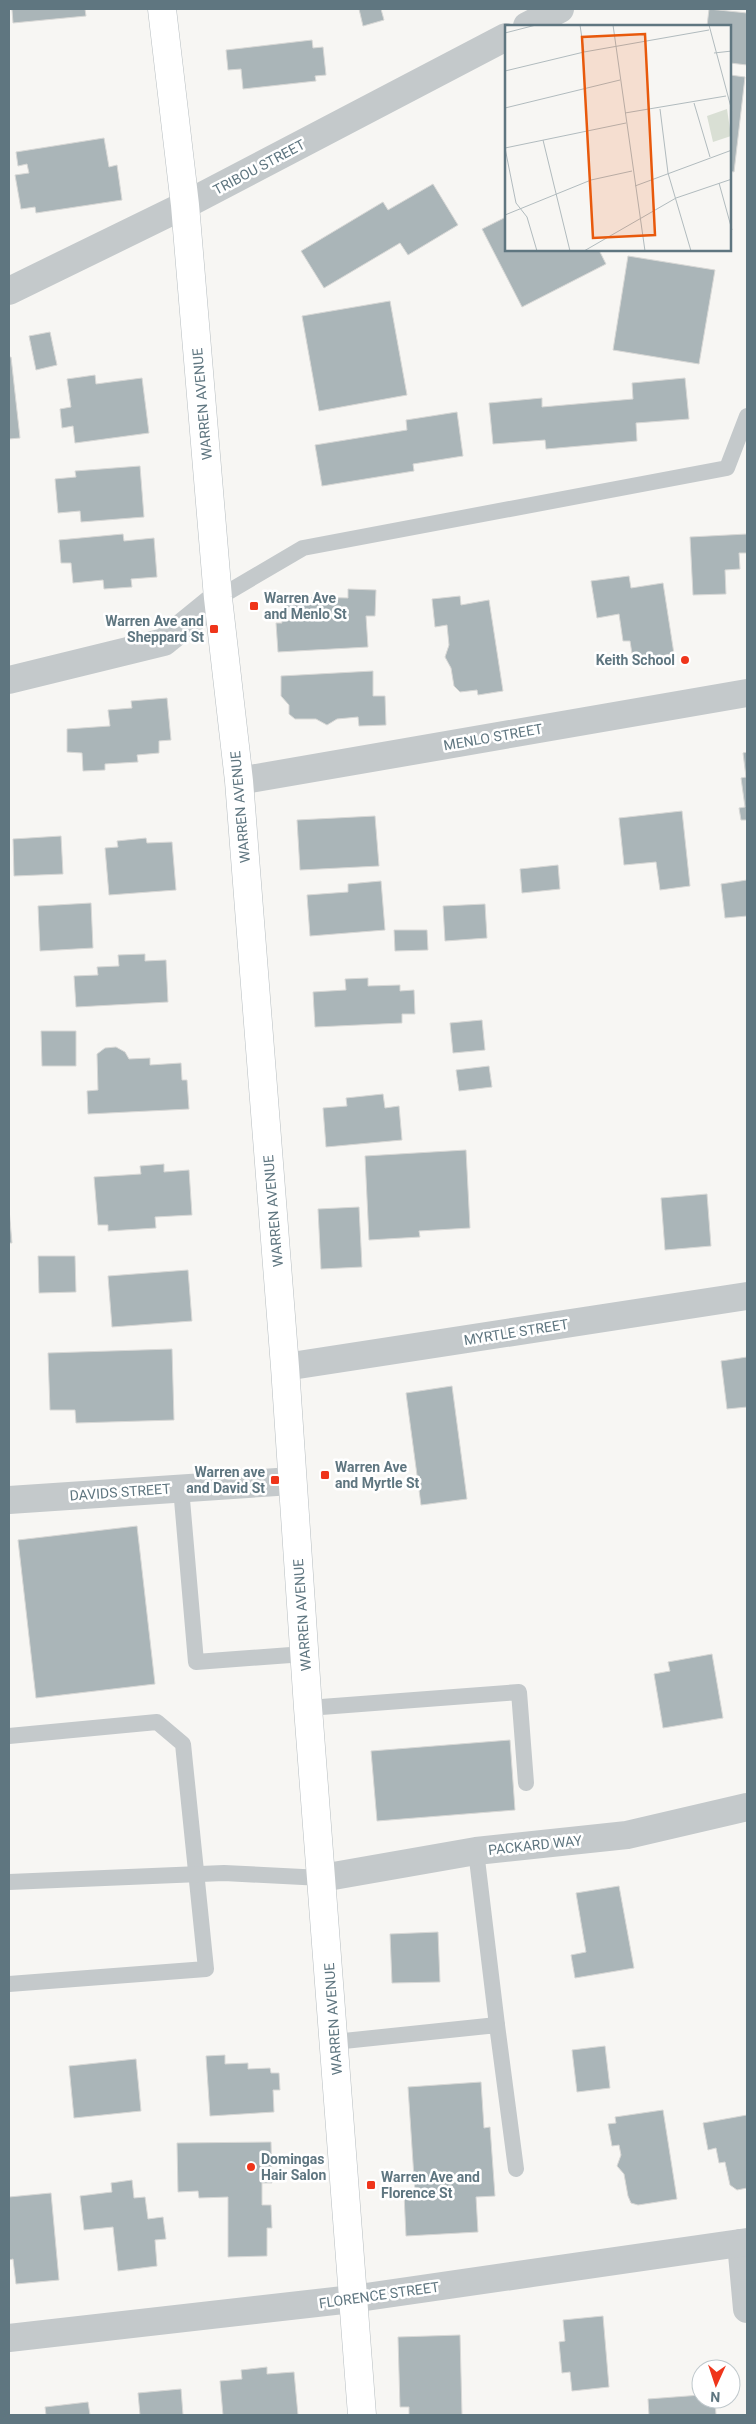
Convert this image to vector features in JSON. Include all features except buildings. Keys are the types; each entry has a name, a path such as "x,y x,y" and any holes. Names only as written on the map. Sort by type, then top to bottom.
{"main road":[{"name":"WARREN AVENUE","path":"162,9 186,205 218,598 239,781 286,1367 304,1654 362,2415"}],"street":[{"path":"529,25 560,9"},
{"name":"TRIBOU STREET","path":"9,291 186,205 505,38"},
{"path":"9,680 164,642 218,598"},
{"name":"MENLO STREET","path":"239,781 747,693"},
{"name":"MYRTLE STREET","path":"286,1367 747,1296"},
{"name":"DAVIDS STREET","path":"9,1500 292,1481"},
{"name":"PACKARD WAY","path":"322,1878 476,1851 627,1835 747,1807"},
{"path":"744,2242 747,2309"},
{"name":"FLORENCE STREET","path":"9,2338 352,2299 744,2242"}],"lane":[{"path":"218,598 303,548 727,468 747,416"},
{"path":"181,1488 196,1662 304,1654"},
{"path":"308,1708 519,1692 526,1783"},
{"path":"9,1736 157,1722 184,1744 206,1969 9,1984"},
{"path":"476,1851 516,2169"},
{"path":"9,1882 224,1873 322,1878"},
{"path":"334,2042 497,2025"}],"place":[{"name":"Warren Ave and Menlo St","path":"254,606"},
{"name":"Warren Ave and Sheppard St","path":"214,629"},
{"name":"Keith School","path":"685,660"},
{"name":"Warren Ave and Myrtle St","path":"325,1475"},
{"name":"Warren ave and David St","path":"275,1480"},
{"name":"Domingas Hair Salon","path":"251,2167"},
{"name":"Warren Ave and Florence St","path":"371,2185"}]}
